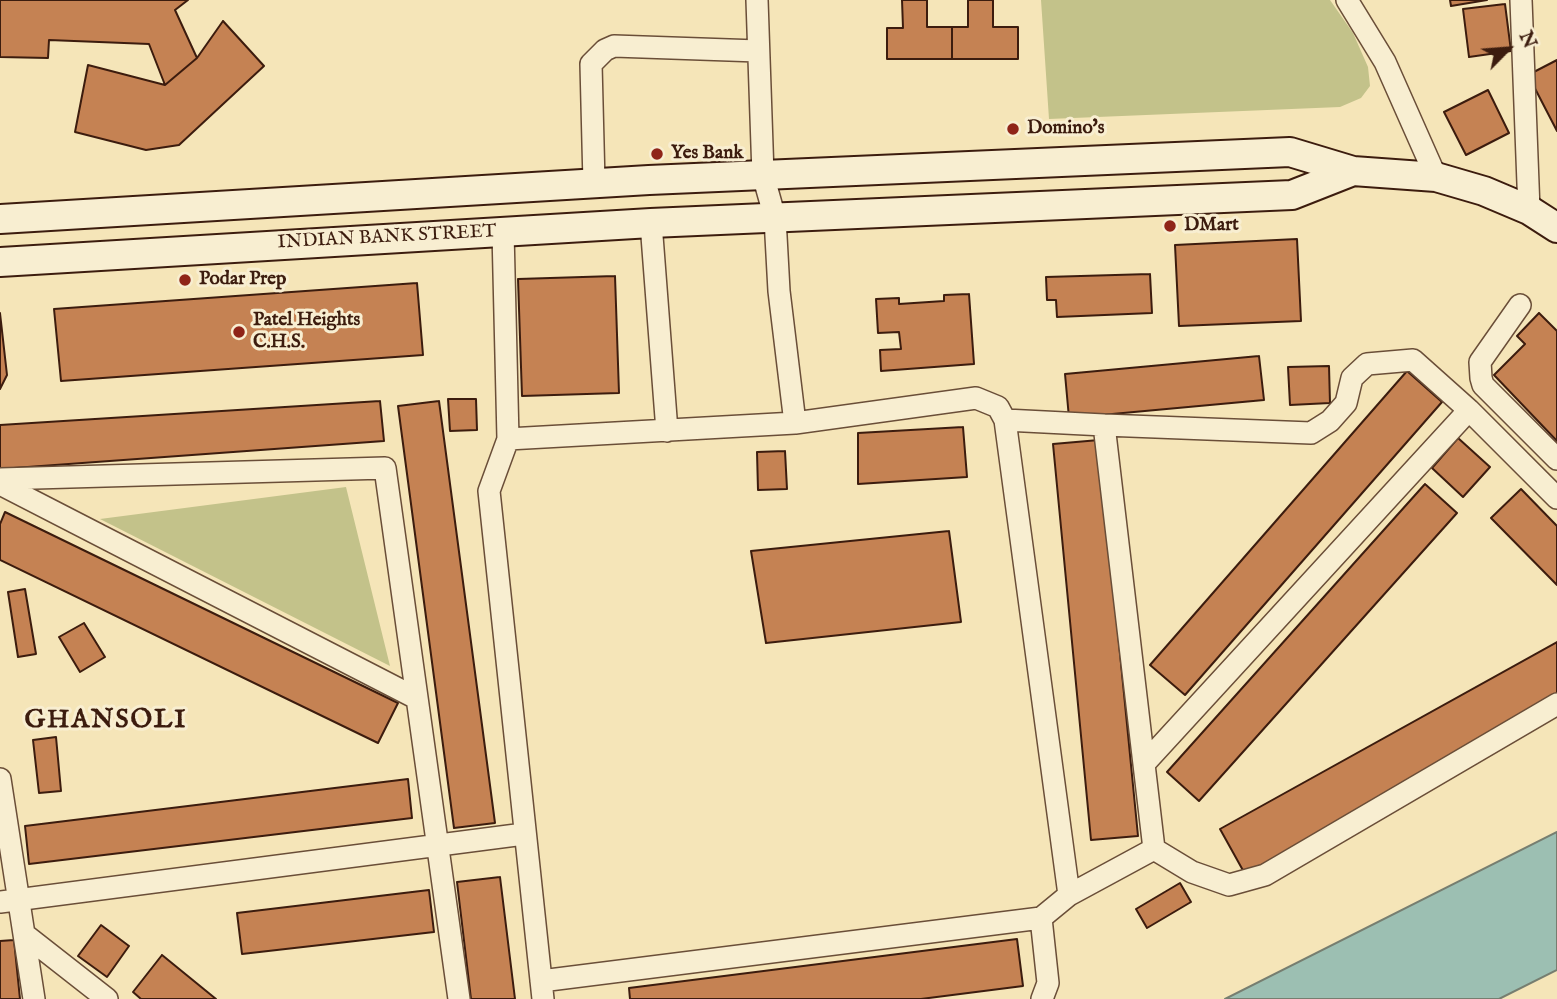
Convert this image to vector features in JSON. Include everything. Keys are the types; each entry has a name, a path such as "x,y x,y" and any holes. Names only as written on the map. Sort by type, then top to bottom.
{"street":[{"path":"757,0 762,175 775,218 779,291 794,423"},
{"path":"1347,0 1385,62 1436,177"},
{"path":"1521,0 1530,210"},
{"path":"594,183 592,64 605,50 614,46 758,51"},
{"path":"0,219 594,183 1290,152 1353,171 1436,177 1484,191 1530,210 1557,228"},
{"name":"INDIAN BANK STREET","path":"0,262 651,223 1292,195 1353,171"},
{"path":"651,223 667,430"},
{"path":"503,232 508,439 489,491 542,990 1041,918 1069,895 1154,849"},
{"path":"1520,306 1480,362 1481,379 1483,385 1557,459"},
{"path":"1004,420 1311,433 1330,421 1346,403 1352,377 1367,364 1384,360 1413,360 1469,410 1557,498"},
{"path":"508,439 794,423 976,398 998,407 1004,420 1069,895"},
{"path":"1144,765 1469,410"},
{"path":"1104,425 1154,849"},
{"path":"0,481 385,468 459,999"},
{"path":"0,481 416,698"},
{"path":"1154,849 1192,872 1229,885 1265,874 1557,704"},
{"path":"0,779 9,901 24,934 33,999"},
{"path":"9,901 524,834"},
{"path":"1041,918 1048,983 1041,999"},
{"path":"24,934 107,999"}],"shaded area":[{"path":"1041,0 1330,0 1353,33 1368,67 1370,86 1361,98 1340,107 1049,119"},
{"path":"346,487 390,666 100,519"},
{"path":"1557,832 1557,970 1499,999 1225,999"}],"building":[{"path":"0,0 188,0 175,10 197,58 165,85 149,44 49,40 48,58 0,57"},
{"path":"902,0 927,0 927,27 952,27 952,59 887,59 887,28 903,28"},
{"path":"968,0 993,0 993,27 1018,27 1018,59 952,59 952,27 968,27"},
{"path":"1450,0 1487,0 1451,6"},
{"path":"1505,4 1511,51 1469,57 1463,9"},
{"path":"223,21 264,66 179,145 146,150 75,132 88,65 165,85 197,58"},
{"path":"1557,60 1557,131 1528,75"},
{"path":"1488,90 1509,133 1466,155 1444,112"},
{"path":"1297,239 1301,321 1179,326 1175,245"},
{"path":"1150,274 1152,313 1057,317 1056,300 1047,300 1046,277"},
{"path":"615,276 619,393 522,396 518,279"},
{"name":"Patel Heights C.H.S.","path":"417,283 423,355 61,381 54,309"},
{"path":"969,294 974,364 881,371 880,350 901,349 899,332 878,333 876,299 899,298 899,304 944,301 944,295"},
{"path":"0,313 7,375 0,389"},
{"path":"1539,313 1557,331 1557,441 1494,375 1525,344 1517,336"},
{"path":"1259,356 1264,400 1069,418 1065,374"},
{"path":"1329,366 1330,403 1290,405 1288,367"},
{"path":"1407,371 1442,402 1185,695 1150,665"},
{"path":"448,399 476,399 477,430 450,431"},
{"path":"380,401 384,441 0,469 0,425"},
{"path":"439,401 495,823 454,828 398,406"},
{"path":"963,427 967,477 858,484 858,433"},
{"path":"1458,438 1490,467 1463,497 1432,468"},
{"path":"1099,440 1138,836 1091,840 1053,444"},
{"path":"785,451 787,489 758,490 757,452"},
{"path":"1425,484 1457,513 1199,801 1167,772"},
{"path":"1521,489 1557,526 1557,585 1491,518"},
{"path":"5,512 398,703 378,743 0,560 0,524"},
{"path":"949,531 961,622 766,643 751,551"},
{"path":"25,589 36,654 18,657 8,592"},
{"path":"84,623 105,657 80,672 59,637"},
{"path":"1557,642 1557,701 1245,874 1220,829"},
{"path":"56,737 61,791 39,793 33,740"},
{"path":"408,779 412,818 29,864 25,826"},
{"path":"500,877 515,999 471,999 457,882"},
{"path":"1180,883 1191,902 1147,928 1136,909"},
{"path":"429,890 434,932 242,954 237,913"},
{"path":"101,925 129,946 107,977 78,956"},
{"path":"1017,939 1023,986 921,999 630,999 629,988"},
{"path":"14,940 20,999 0,999 0,941"},
{"path":"162,955 216,999 141,999 133,992"}],"place":[{"name":"Domino's","path":"1013,129"},
{"name":"Yes Bank","path":"657,154"},
{"name":"DMart","path":"1170,226"},
{"name":"Podar Prep","path":"185,280"},
{"name":"Patel Heights C.H.S.","path":"239,332"}],"district":[{"name":"GHANSOLI","path":"106,722"}]}
